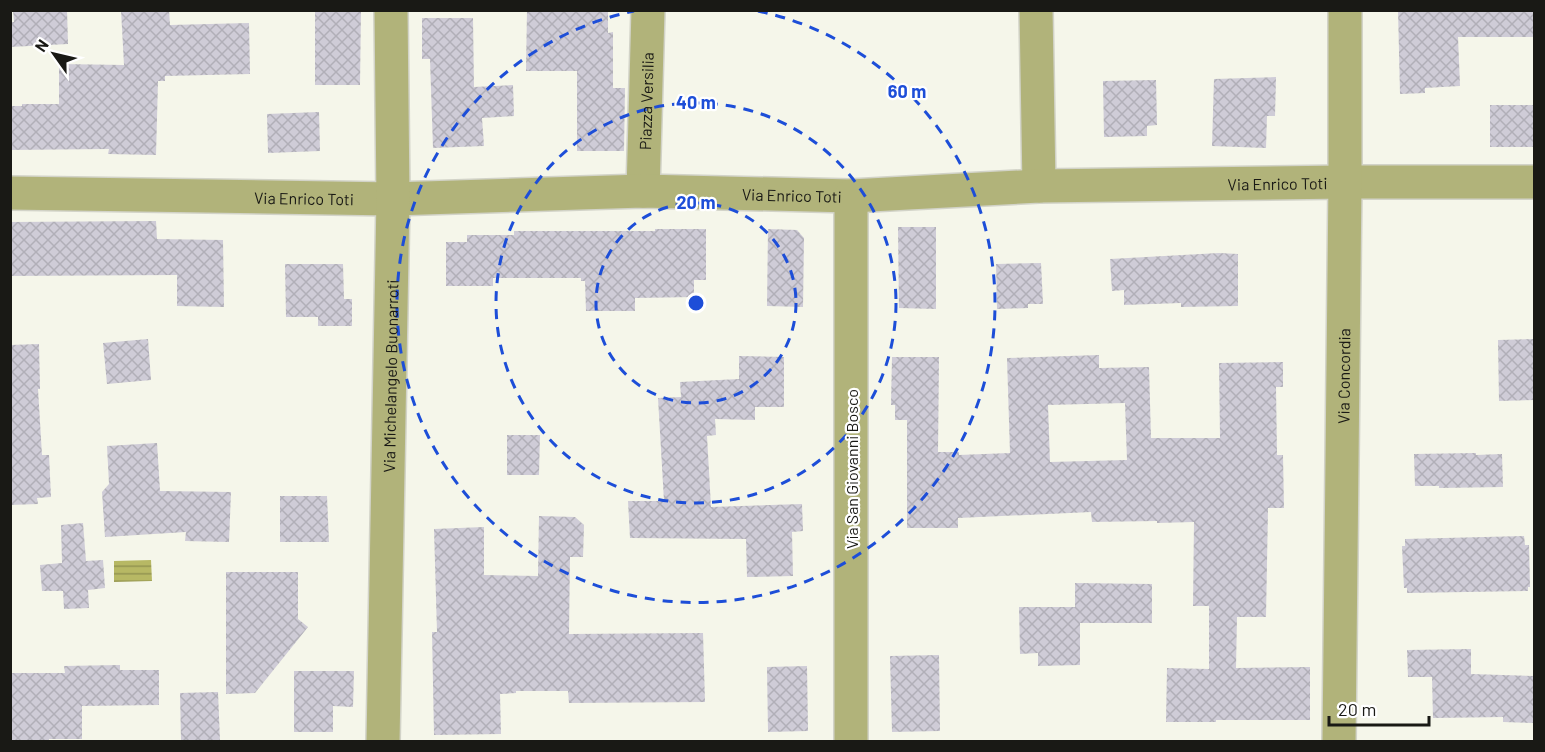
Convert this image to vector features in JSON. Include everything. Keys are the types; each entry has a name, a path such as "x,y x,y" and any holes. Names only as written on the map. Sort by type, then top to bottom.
{"street":[{"name":"Via Michelangelo Buonarroti","path":"383,741 393,199 391,10"},
{"name":"Piazza Versilia","path":"643,191 648,10"},
{"path":"1036,10 1039,186"},
{"name":"Via Concordia","path":"1339,741 1345,10"},
{"name":"Via Enrico Toti","path":"10,193 393,199 643,191 851,196 1039,186 1534,182"},
{"name":"Via San Giovanni Bosco","path":"851,196 851,741"}],"shaded area":[{"path":"151,560 152,581 114,582 114,561"}],"building":[{"path":"13,10 67,10 68,44 10,47 10,22 14,22"},
{"path":"121,10 169,10 170,25 249,23 250,74 165,76 165,81 158,81 156,155 108,154 109,149 10,150 10,106 59,104 59,64 124,65"},
{"path":"315,10 361,10 360,85 315,85"},
{"path":"527,10 608,10 608,33 613,32 613,88 625,88 624,151 577,151 577,71 526,71"},
{"path":"1398,10 1534,10 1534,37 1458,37 1460,86 1425,88 1425,93 1400,94"},
{"path":"422,18 473,18 474,87 513,85 514,116 482,118 484,146 433,148 430,59 422,59"},
{"path":"1276,77 1275,116 1267,116 1266,148 1212,146 1214,79"},
{"path":"1156,80 1157,125 1147,126 1147,136 1104,137 1103,81"},
{"path":"1490,105 1534,105 1534,147 1490,147"},
{"path":"319,112 320,151 268,153 267,114"},
{"path":"156,221 157,239 223,240 224,307 177,306 177,275 10,276 10,222"},
{"path":"898,227 936,227 936,309 899,308"},
{"path":"655,229 706,229 706,280 694,280 694,297 635,298 635,311 586,311 585,281 581,281 581,278 493,278 493,286 446,286 446,242 467,242 467,235 514,235 514,231 655,231"},
{"path":"768,229 797,230 804,238 803,307 767,306"},
{"path":"1238,254 1238,306 1181,307 1181,303 1124,305 1124,290 1112,291 1110,259"},
{"path":"1041,263 1043,304 1028,304 1028,308 997,309 996,264"},
{"path":"285,264 343,264 344,299 352,299 352,326 318,326 318,317 286,317"},
{"path":"148,339 151,380 107,384 103,343"},
{"path":"1534,339 1534,400 1499,401 1498,340"},
{"path":"39,344 40,389 38,389 42,455 49,455 51,497 37,498 38,504 10,505 10,345"},
{"path":"1099,355 1099,368 1149,367 1151,438 1220,438 1219,363 1283,362 1283,387 1276,387 1277,455 1283,455 1284,508 1268,508 1266,617 1237,617 1236,668 1310,667 1310,720 1166,722 1167,668 1209,669 1209,606 1193,606 1194,522 1092,522 1091,512 958,518 958,528 907,528 907,420 895,420 895,405 891,405 892,357 939,357 938,452 959,452 959,455 1010,453 1007,358","holes":["1125,403 1127,460 1050,462 1048,405"]},
{"path":"739,356 784,357 784,407 755,407 755,420 715,419 716,435 707,436 711,507 802,504 803,531 792,532 793,576 747,577 746,539 630,538 628,501 664,501 658,398 681,397 680,382 739,379"},
{"path":"507,435 540,435 539,475 507,475"},
{"path":"157,443 160,491 231,492 229,542 185,541 186,532 105,537 102,492 109,484 107,446"},
{"path":"1476,453 1476,455 1502,454 1503,487 1415,486 1414,454"},
{"path":"280,496 327,496 329,542 280,542"},
{"path":"539,516 575,517 584,525 583,557 570,557 569,634 703,633 705,702 569,703 568,691 516,691 516,693 500,694 501,734 434,735 432,632 437,632 434,529 484,527 484,575 538,576"},
{"path":"83,523 86,561 103,560 105,588 88,590 89,608 64,609 63,591 42,591 40,565 62,563 61,525"},
{"path":"1524,536 1525,545 1529,545 1530,587 1528,591 1407,593 1407,588 1404,588 1402,546 1405,546 1405,539"},
{"path":"226,572 298,572 298,619 308,627 255,693 226,694"},
{"path":"1075,583 1152,584 1152,623 1080,623 1080,665 1038,666 1038,653 1020,654 1019,607 1075,607"},
{"path":"1471,649 1471,674 1534,676 1534,723 1503,722 1503,717 1433,718 1432,677 1408,677 1407,650"},
{"path":"939,655 940,731 892,732 890,656"},
{"path":"120,665 120,670 159,670 159,705 82,706 82,739 10,741 10,673 65,673 64,666"},
{"path":"807,666 808,731 768,732 767,667"},
{"path":"294,671 354,671 353,707 333,706 333,732 294,732"},
{"path":"218,692 220,741 181,741 180,693"}]}
